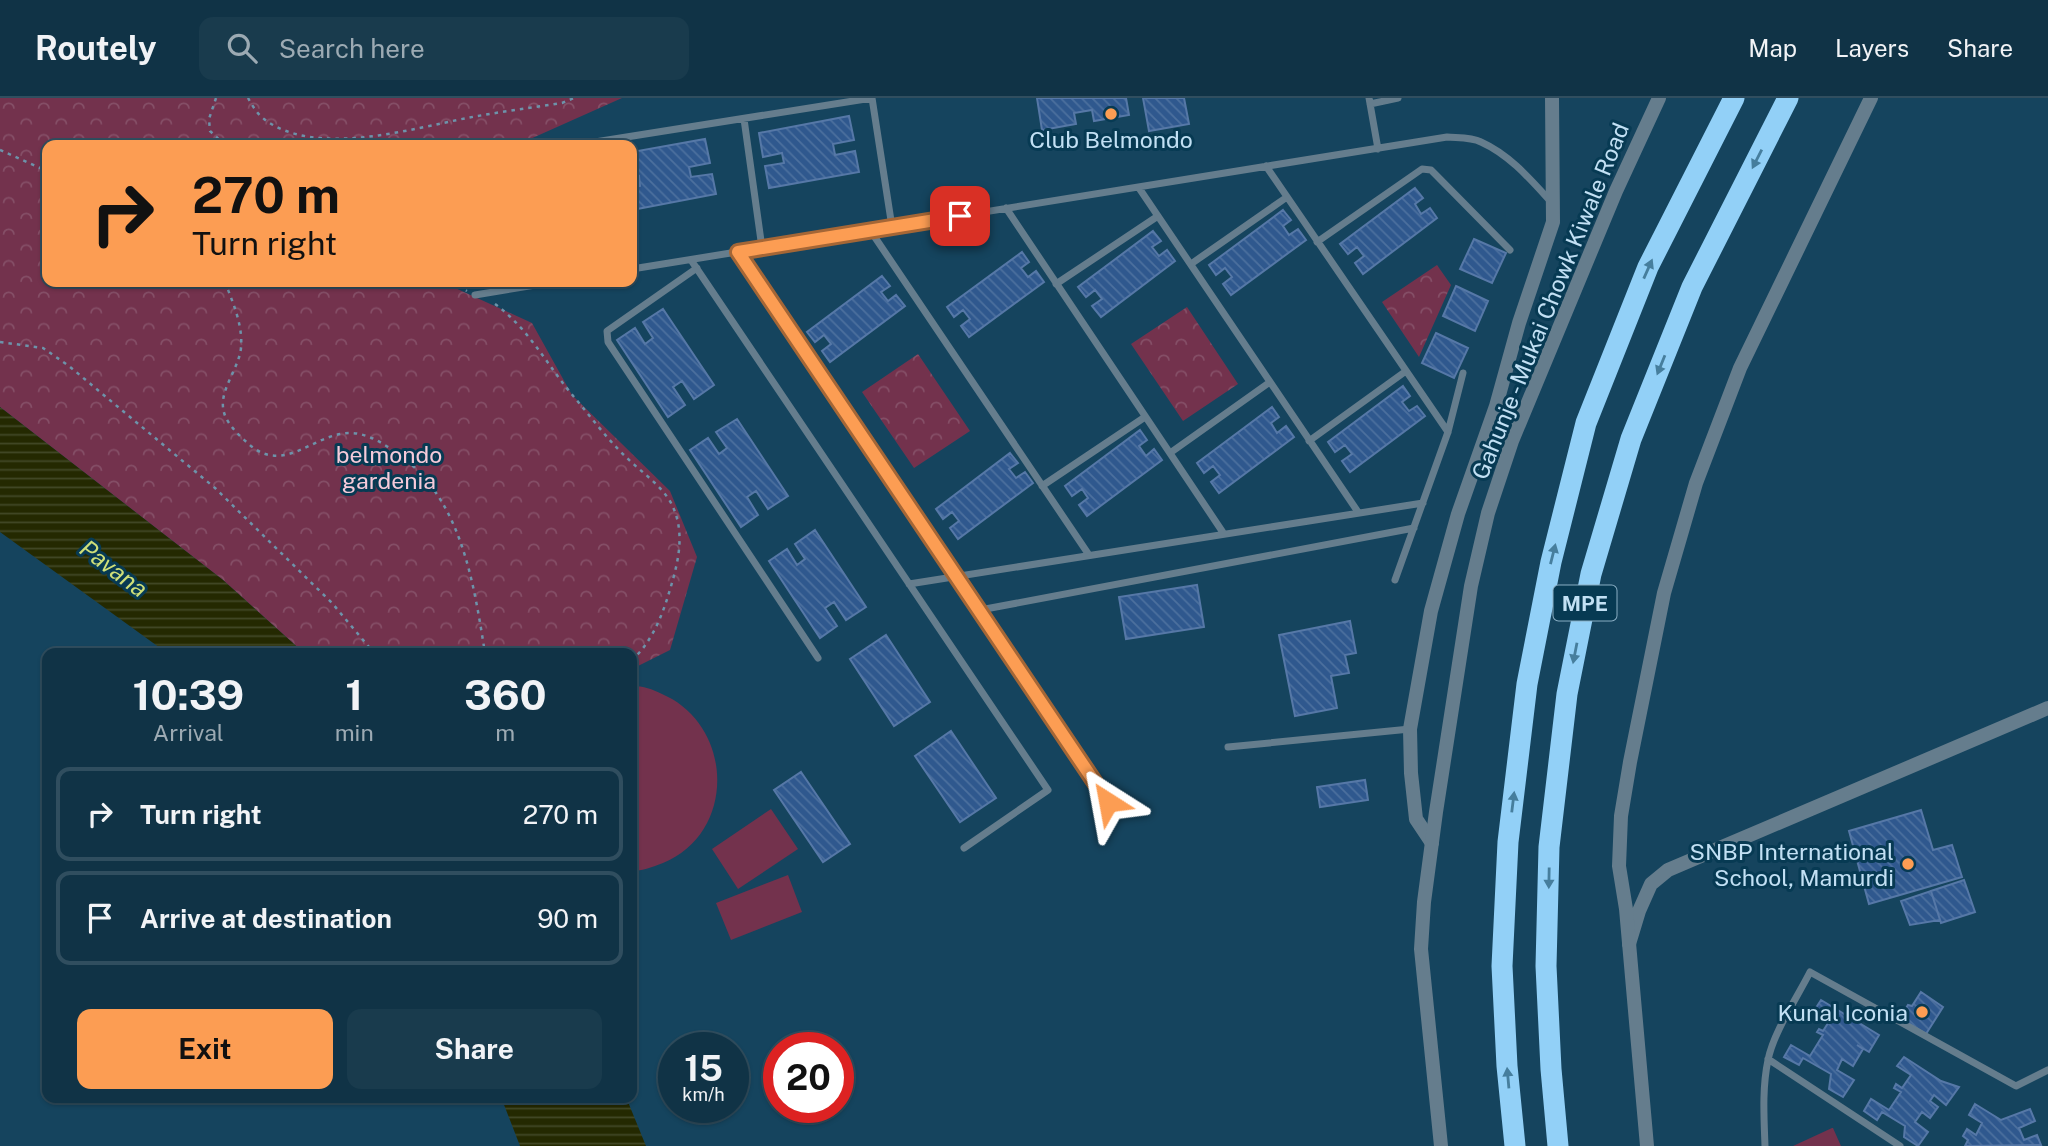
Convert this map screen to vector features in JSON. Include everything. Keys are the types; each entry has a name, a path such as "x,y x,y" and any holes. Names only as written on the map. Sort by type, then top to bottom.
{"highway":[{"name":"MPE","path":"1515,1146 1507,1066 1502,966 1508,842 1527,684 1550,562 1586,423 1648,267 1734,98"},
{"name":"MPE","path":"1558,1146 1546,966 1549,847 1567,694 1591,574 1632,439 1692,287 1788,98"}],"street":[{"path":"1432,843 1416,819 1410,773 1410,729 1431,611 1458,514 1496,406 1519,323 1553,222 1552,98"},
{"name":"Gahunje - Mukai Chowk Kiwale Road","path":"1441,1146 1421,949 1432,843 1471,586 1488,513 1513,441 1616,191 1659,98"},
{"path":"1647,1146 1626,909 1619,866 1621,816 1664,593 1696,483 1740,368 1871,98"},
{"path":"1628,949 1639,911 1651,884 1668,870 2048,708"}],"lane":[{"path":"620,140 872,98 892,227"},
{"path":"1378,149 1370,101 1398,98"},
{"path":"744,119 762,248"},
{"path":"637,268 1378,149 1415,140 1447,137 1478,140 1501,154 1521,170 1553,204"},
{"path":"1266,166 1448,432"},
{"path":"1317,242 1422,169 1431,170 1510,250"},
{"path":"1139,188 1357,512"},
{"path":"1191,264 1287,197"},
{"path":"1006,208 1224,534"},
{"path":"1056,284 1158,216"},
{"path":"870,230 1089,555"},
{"path":"738,252 1108,802"},
{"path":"691,260 1048,790 964,848"},
{"path":"697,268 607,331 608,342 818,658"},
{"path":"475,295 524,287"},
{"path":"1310,441 1406,371"},
{"path":"1395,580 1448,432 1463,373"},
{"path":"1170,453 1270,382"},
{"path":"1042,486 1145,417"},
{"path":"909,584 1423,503"},
{"path":"980,610 1414,528"},
{"path":"1228,747 1410,729"},
{"path":"1765,1146 1763,1108 1768,1059 1774,1041 1810,972 2016,1086 2048,1070"},
{"path":"1768,1059 1900,1146"}],"path":[{"path":"216,98 209,119 210,131 220,140"},
{"path":"248,98 262,118 270,123 320,139 396,132 562,103 574,98"},
{"path":"0,150 42,169"},
{"path":"227,287 241,331 241,351 223,397 222,409 227,420 246,442 258,452 269,456 293,453 321,440 352,433 383,444 403,457 425,478 452,517 472,585 484,648"},
{"path":"460,287 494,303 520,325 572,395 624,455 659,488 673,508 680,541 678,564 655,629 637,653"},
{"path":"0,342 43,348 69,366 215,488 332,603 370,648"}],"green space":[{"name":"belmondo gardenia","path":"0,98 622,98 528,140 42,140 42,287 453,287 532,323 572,395 670,491 697,557 670,650 637,666 637,648 298,648 223,580 0,407"},
{"path":"1437,265 1451,285 1419,357 1382,302"},
{"path":"1187,307 1238,384 1183,421 1131,344"},
{"path":"918,354 970,431 914,468 862,392"},
{"path":"637,686 662,694 686,709 703,729 713,753 717,779 714,805 704,828 687,848 663,863 637,871"},
{"path":"771,809 798,849 738,889 712,849"},
{"path":"788,875 802,912 731,940 716,903"},
{"path":"1832,1128 1841,1146 1793,1146"}],"water":[{"name":"Pavana","path":"0,407 223,580 298,648 160,648 0,532"},
{"path":"503,1103 628,1103 646,1146 520,1146"}],"building":[{"name":"Club Belmondo","path":"1037,98 1126,98 1129,115 1094,121 1092,110 1074,113 1076,124 1042,130"},
{"name":"Club Belmondo","path":"1143,98 1184,98 1189,124 1149,131"},
{"path":"849,116 854,140 833,144 835,155 855,151 859,172 769,188 765,166 784,163 782,153 763,157 759,133"},
{"path":"705,139 710,163 689,167 691,177 712,174 716,194 637,209 637,186 640,186 637,176 637,151"},
{"path":"1415,188 1423,198 1415,204 1421,214 1430,208 1437,218 1363,274 1355,263 1364,256 1357,247 1348,254 1340,244"},
{"path":"1283,210 1291,220 1283,226 1289,235 1298,229 1306,240 1231,295 1223,284 1232,277 1225,268 1216,275 1209,265"},
{"path":"1153,231 1161,241 1152,247 1159,256 1167,250 1175,261 1101,317 1092,306 1102,299 1095,290 1086,297 1078,287"},
{"path":"1474,239 1506,253 1492,283 1460,269"},
{"path":"1022,252 1029,262 1021,268 1028,277 1036,271 1044,282 969,337 961,326 970,319 963,310 954,317 947,307"},
{"path":"882,276 890,286 881,292 888,301 896,295 905,306 830,362 822,351 831,344 824,335 815,342 807,332"},
{"path":"1456,286 1488,301 1475,331 1443,316"},
{"path":"663,309 714,385 694,399 682,381 673,387 685,405 668,417 617,340 635,328 645,344 653,338 643,322"},
{"path":"1436,333 1468,348 1454,378 1422,363"},
{"path":"1403,386 1410,396 1402,402 1409,411 1417,406 1425,416 1350,472 1342,461 1352,454 1345,445 1335,452 1328,442"},
{"path":"1272,407 1279,417 1271,423 1277,433 1286,426 1294,437 1219,493 1211,482 1220,475 1213,466 1204,473 1197,463"},
{"path":"737,419 788,496 768,509 756,491 747,497 758,515 741,527 690,450 708,438 719,454 727,448 716,432"},
{"path":"1140,430 1147,440 1139,446 1146,456 1154,449 1162,460 1087,516 1079,505 1088,498 1082,489 1072,496 1065,486"},
{"path":"1010,453 1018,463 1009,469 1016,478 1025,472 1033,483 958,539 950,528 959,521 952,512 943,519 936,509"},
{"path":"815,530 866,607 846,620 834,602 825,608 837,626 820,638 769,561 787,549 797,565 805,559 795,544"},
{"path":"1197,585 1204,627 1126,639 1119,597"},
{"path":"1350,621 1356,653 1345,655 1349,673 1331,676 1337,708 1295,716 1279,635"},
{"path":"886,635 930,702 894,726 850,659"},
{"path":"951,731 996,798 960,822 915,756"},
{"path":"801,772 850,844 823,862 774,790"},
{"path":"1365,780 1368,800 1320,807 1317,787"},
{"name":"SNBP International School, Mamurdi","path":"1921,810 1933,850 1952,845 1962,877 1869,904 1849,831"},
{"path":"1964,880 1975,912 1941,923 1931,891"},
{"path":"1931,891 1940,920 1910,925 1901,901"},
{"name":"Kunal Iconia","path":"1921,992 1943,1007 1926,1034 1900,1018"},
{"path":"1821,1000 1879,1035 1869,1052 1857,1045 1863,1049 1853,1066 1842,1059 1837,1070 1854,1080 1843,1097 1829,1089 1831,1074 1803,1058 1799,1065 1784,1057 1791,1045 1810,1056 1823,1035 1817,1032 1819,1029 1823,1031 1830,1020 1814,1011"},
{"path":"1904,1057 1941,1081 1959,1087 1946,1105 1934,1095 1930,1101 1938,1107 1930,1118 1922,1112 1915,1122 1928,1132 1918,1146 1904,1137 1905,1126 1882,1112 1877,1120 1864,1111 1871,1099 1889,1110 1901,1092 1894,1088 1896,1084 1902,1088 1911,1075 1897,1066"},
{"path":"1975,1104 2001,1120 2030,1109 2035,1121 2019,1128 2024,1140 2037,1135 2041,1145 1965,1146 1968,1140 1963,1136 1967,1129 1976,1135 1982,1123 1969,1115"}],"place":[{"name":"Club Belmondo","path":"1111,114"},
{"name":"SNBP International School, Mamurdi","path":"1908,864"},
{"name":"Kunal Iconia","path":"1922,1012"}],"route":[{"path":"960,216 738,252 1108,802"}]}
